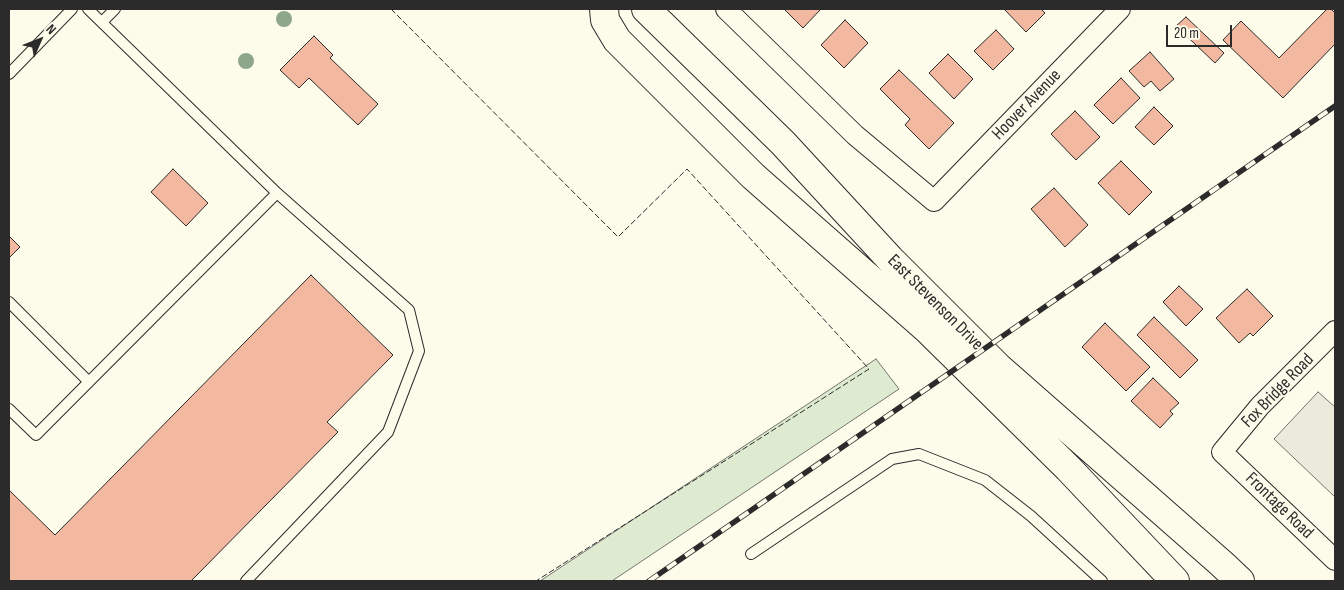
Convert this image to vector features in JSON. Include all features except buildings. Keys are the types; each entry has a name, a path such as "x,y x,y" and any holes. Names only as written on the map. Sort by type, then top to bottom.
{"main road":[{"name":"East Stevenson Drive","path":"604,9 605,20 617,40 753,176 928,330 1068,468 1176,581"},
{"name":"East Stevenson Drive","path":"646,9 783,143 890,259 998,367 1240,581"}],"street":[{"name":"Hoover Avenue","path":"726,9 855,135 934,201 1120,9"},
{"name":"Fox Bridge Road","path":"1222,452 1260,406 1335,331"},
{"name":"Frontage Road","path":"1222,452 1335,560"}],"lane":[{"path":"9,74 72,9"},
{"path":"88,9 277,193 409,310 419,351 388,432 246,581"},
{"path":"102,22 115,9"},
{"path":"9,409 36,436 277,193"},
{"path":"9,302 89,382"},
{"path":"751,554 892,459 919,454 985,480 1031,516 1102,581"}],"green space":[{"path":"876,359 899,389 612,581 540,581"}],"shaded area":[{"path":"1318,392 1335,407 1335,497 1274,439"}],"railway":[{"path":"649,581 1335,106"}],"fence":[{"path":"391,9 618,237 687,169 869,369 536,581"}]}
